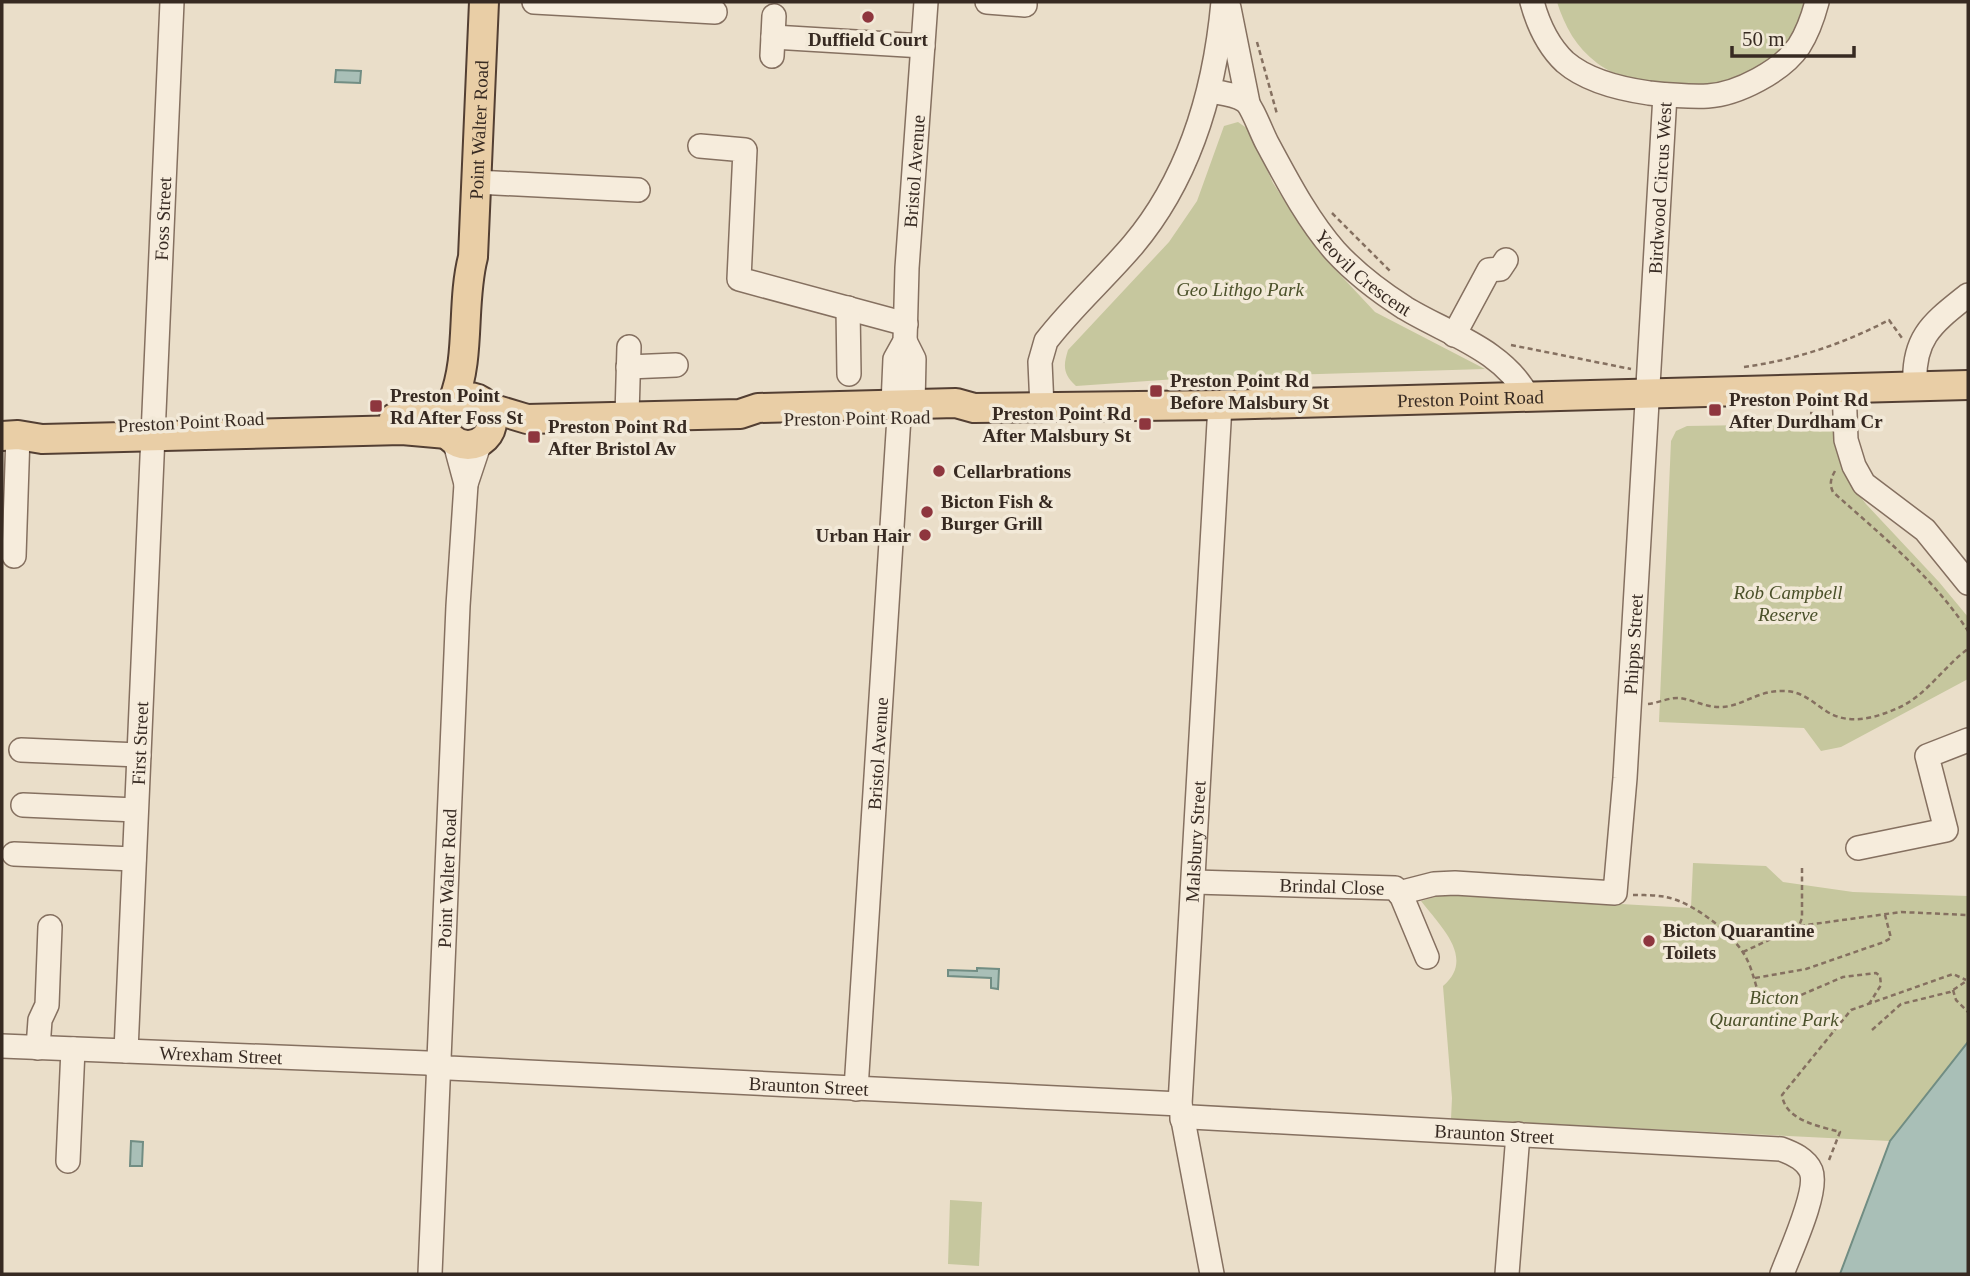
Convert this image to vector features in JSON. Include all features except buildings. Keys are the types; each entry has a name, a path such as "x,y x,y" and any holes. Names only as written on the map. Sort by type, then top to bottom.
{"main road":[{"name":"Point Walter Road","path":"467,421 460,383 468,276 473,257 484,2"},
{"name":"Preston Point Road","path":"10,435 42,430 153,430 234,422 262,416 306,424 386,419 467,421 740,414 758,408 901,415 956,403 974,408 1528,397 1648,382 1844,388 1968,385"}],"street":[{"name":"Foss Street","path":"153,430 172,2"},
{"path":"534,2 715,12"},
{"name":"Bristol Avenue","path":"856,1089 901,415 895,359 906,333 907,268 926,2"},
{"path":"986,2 1025,5 1025,2"},
{"name":"Yeovil Crescent","path":"1042,407 1040,362 1046,341 1134,244 1169,192 1187,156 1210,91 1226,2"},
{"name":"Yeovil Crescent","path":"1226,2 1248,103 1254,118 1302,207 1334,250 1365,280 1406,308 1506,366 1520,380 1528,397"},
{"path":"1532,2 1548,42 1566,62 1584,74 1624,90 1665,95"},
{"name":"Birdwood Circus West","path":"1648,382 1665,95 1708,96 1735,91 1772,71 1798,48 1813,20 1817,2"},
{"path":"773,36 923,46"},
{"path":"1210,91 1241,98 1248,103"},
{"path":"700,146 745,150 739,279 848,307 906,333"},
{"path":"476,183 638,190"},
{"path":"1454,335 1489,270 1500,269 1506,260"},
{"path":"1915,387 1916,360 1924,334 1968,295"},
{"path":"848,307 849,374"},
{"path":"627,415 628,357 676,365"},
{"name":"Phipps Street","path":"1615,893 1625,778 1627,704 1648,382"},
{"path":"1844,388 1846,440 1854,466 1864,484 1925,530 1968,583"},
{"name":"Malsbury Street","path":"1212,1274 1181,1111 1220,405"},
{"name":"Point Walter Road","path":"430,1274 467,421"},
{"name":"First Street","path":"126,1051 153,430"},
{"path":"10,435 14,556"},
{"path":"1858,848 1946,830 1927,756 1968,740"},
{"path":"21,750 139,755"},
{"path":"23,805 136,810"},
{"path":"14,853 134,859"},
{"name":"Brindal Close","path":"1194,882 1395,888 1427,957"},
{"path":"1399,893 1434,884 1455,883 1615,893"},
{"path":"38,1048 40,1020 47,1005 50,927"},
{"name":"Wrexham Street","path":"2,1046 427,1062 438,1065"},
{"path":"68,1161 73,1049"},
{"name":"Braunton Street","path":"438,1065 1181,1111 1191,1117 1781,1149 1815,1163"},
{"path":"1507,1274 1518,1135"},
{"path":"1782,1274 1812,1188 1815,1163"}],"path":[{"path":"1257,41 1278,118"},
{"path":"1325,206 1396,277"},
{"path":"1741,368 1773,363 1817,351 1859,336 1889,320 1904,340"},
{"path":"1503,341 1648,382"},
{"path":"1807,412 1824,414 1828,420"},
{"path":"1836,468 1831,478 1830,486 1833,492 1900,551 1942,595 1968,631"},
{"path":"1627,704 1651,704 1677,698 1720,707 1730,706 1765,692 1786,690 1803,694 1838,718 1865,719 1901,707 1920,694 1968,649"},
{"path":"1799,926 1802,918 1802,868"},
{"path":"1615,893 1666,897 1684,903 1713,922 1730,936 1743,952 1755,978 1759,995 1780,1004 1843,977 1876,973 1881,976 1881,985 1870,1004"},
{"path":"1743,952 1799,926 1912,912 1968,915"},
{"path":"1755,978 1806,969 1884,942 1891,938 1885,915"},
{"path":"1815,1163 1840,1132 1808,1122 1789,1111 1783,1105 1782,1095 1851,1010 1953,974 1967,980"},
{"path":"1872,1030 1901,1004 1953,990 1967,980"},
{"path":"1953,990 1956,1000 1968,1012"}],"green space":[{"path":"1557,2 1810,2 1791,40 1770,64 1752,75 1726,85 1692,88 1639,81 1608,70 1597,63 1577,43"},
{"name":"Geo Lithgo Park","path":"1238,122 1248,129 1273,183 1318,251 1375,312 1485,369 1191,378 1076,386 1065,370 1068,350 1169,242 1197,201 1224,126"},
{"name":"Rob Campbell Reserve","path":"1820,424 1831,428 1850,483 1866,504 1968,617 1968,679 1841,747 1821,751 1804,728 1659,722 1671,441 1676,431 1687,426"},
{"name":"Bicton Quarantine Park","path":"1693,863 1766,866 1783,882 1853,892 1968,896 1968,1042 1890,1141 1451,1119 1452,1098 1443,986 1452,975 1456,953 1445,931 1421,901 1446,894 1691,908"},
{"path":"950,1200 982,1202 979,1266 948,1264"}],"water":[{"path":"336,70 361,71 360,83 335,82"},
{"path":"977,968 999,969 998,989 991,988 991,978 948,976 948,970 977,971"},
{"path":"1968,1042 1968,1274 1840,1274 1890,1141"},
{"path":"131,1141 143,1142 142,1166 130,1166"}],"place":[{"name":"Duffield Court","path":"868,17"},
{"name":"Preston Point Rd Before Malsbury St","path":"1156,391"},
{"name":"Preston Point Rd After Foss St","path":"376,406"},
{"name":"Preston Point Rd After Durdham Cr","path":"1715,410"},
{"name":"Preston Point Rd After Malsbury St","path":"1145,424"},
{"name":"Preston Point Rd After Bristol Av","path":"534,437"},
{"name":"Cellarbrations","path":"939,471"},
{"name":"Bicton Fish & Burger Grill","path":"927,512"},
{"name":"Urban Hair","path":"925,535"},
{"name":"Bicton Quarantine Toilets","path":"1649,941"}]}
